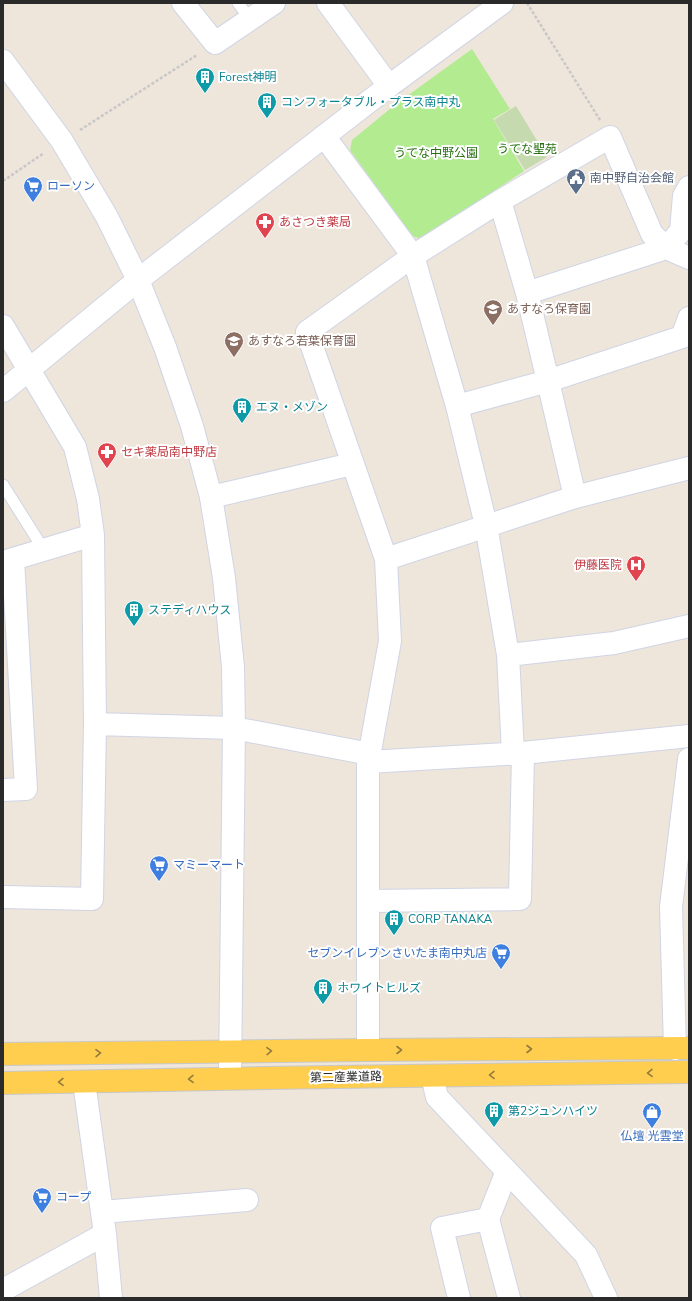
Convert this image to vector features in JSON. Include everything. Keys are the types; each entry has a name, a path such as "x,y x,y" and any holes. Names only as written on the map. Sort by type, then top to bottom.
{"main road":[{"path":"3,1054 682,1048"},
{"name":"第二産業道路","path":"3,1083 230,1078 689,1072"}],"street":[{"path":"183,3 215,43 244,11 274,3"},
{"path":"328,3 389,86"},
{"path":"3,391 138,280 389,86 502,3"},
{"path":"3,61 62,141 107,217 138,280 165,347 192,426 211,498 224,578 232,667 234,728 230,1078"},
{"path":"324,136 413,256 457,406 486,525 508,655 518,753 520,898 369,901"},
{"path":"368,1050 369,758 390,642 386,559 307,332 413,256 500,201 610,137 652,234 666,248 689,258"},
{"path":"527,293 666,248 681,231 684,196 689,187"},
{"path":"500,201 527,293 575,496"},
{"path":"457,406 548,381 682,337 689,318"},
{"path":"3,326 30,369 75,447 88,500 93,535 95,724 92,899 3,897"},
{"path":"211,498 352,464"},
{"path":"386,559 575,496 689,468"},
{"path":"3,790 26,789 8,561 93,535"},
{"path":"508,655 614,643 689,626"},
{"path":"95,724 234,728 369,758 518,753 689,736"},
{"path":"682,1048 671,907 689,759"},
{"path":"432,1076 437,1097 586,1255 606,1298"},
{"path":"84,1082 105,1234 111,1298"},
{"path":"507,1171 488,1219 509,1298"},
{"path":"102,1212 247,1200"},
{"path":"459,1298 442,1228 488,1219"},
{"path":"3,1290 105,1234"}],"lane":[{"path":"3,485 44,550"}],"path":[{"path":"528,3 610,137"},
{"path":"3,181 62,141 215,43"}],"green space":[{"name":"うてな中野公園","path":"472,49 510,109 493,119 524,171 422,239 412,236 350,150 352,140 396,104"},
{"name":"うてな聖苑","path":"516,106 547,157 525,170 494,120"}],"place":[{"name":"Forest神明","path":"205,94"},
{"name":"コンフォータブル・プラス南中丸","path":"267,119"},
{"name":"南中野自治会館","path":"576,195"},
{"name":"ローソン","path":"33,203"},
{"name":"あさつき薬局","path":"265,239"},
{"name":"あすなろ保育園","path":"493,326"},
{"name":"あすなろ若葉保育園","path":"234,358"},
{"name":"エヌ・メゾン","path":"242,424"},
{"name":"セキ薬局南中野店","path":"107,469"},
{"name":"伊藤医院","path":"636,582"},
{"name":"ステディハウス","path":"134,627"},
{"name":"マミーマート","path":"159,882"},
{"name":"CORP TANAKA","path":"394,936"},
{"name":"セブンイレブンさいたま南中丸店","path":"501,970"},
{"name":"ホワイトヒルズ","path":"323,1005"},
{"name":"第2ジュンハイツ","path":"494,1128"},
{"name":"仏壇 光雲堂","path":"652,1129"},
{"name":"コープ","path":"42,1214"}]}
